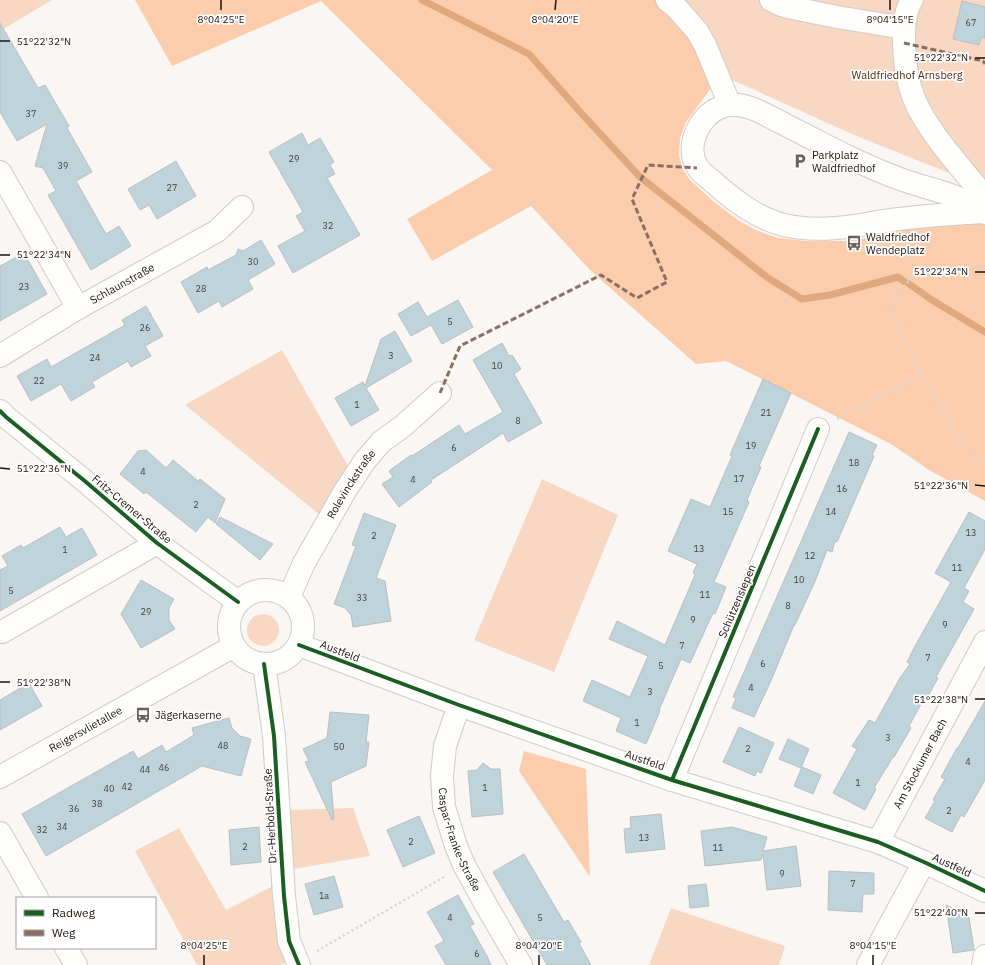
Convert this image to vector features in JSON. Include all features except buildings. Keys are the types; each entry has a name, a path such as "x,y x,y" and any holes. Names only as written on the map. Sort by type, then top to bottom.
{"street":[{"path":"667,0 676,7 697,31 705,45 730,105"},
{"path":"771,0 788,8 904,28"},
{"path":"912,0 907,12 904,28 904,43 909,82 914,100 921,115 984,207"},
{"path":"730,105 744,106 765,114 863,164 901,180 952,195 984,207 853,226 824,228 785,225 759,216 745,208 718,187 697,168 692,152 693,142 704,119 712,112 720,107 730,105"},
{"path":"0,172 78,308"},
{"name":"Schlaunstraße","path":"0,356 78,308 217,231 242,207"},
{"name":"Rolevinckstraße","path":"290,598 304,564 345,491 364,462 381,442 404,426 440,394"},
{"name":"Fritz-Cremer-Straße","path":"0,410 6,417 86,482 157,543 238,602"},
{"name":"Schützensiepen","path":"672,780 818,428"},
{"name":"Fritz-Cremer-Straße","path":"2,632 157,543"},
{"path":"268,589 280,592 290,598 298,607 303,619 303,632 299,645 294,651 288,657 276,662 264,664 250,661 238,652 230,638 228,628 232,610 238,602 247,594 257,590 268,589"},
{"name":"Am Stockumer Bach","path":"878,842 985,642"},
{"name":"Austfeld","path":"299,645 459,705 672,780 878,842 985,891"},
{"name":"Reigersvlietallee","path":"0,777 234,646"},
{"name":"Dr.-Herbold-Straße","path":"264,664 274,736 284,896 290,942 299,964"},
{"name":"Caspar-Franke-Straße","path":"459,705 445,746 442,776 444,807 456,846 464,865 521,965"},
{"path":"0,834 36,897"},
{"name":"Austfeld","path":"868,965 924,862"},
{"path":"67,949 76,965"},
{"path":"983,965 985,956"}],"path":[{"path":"985,266 912,276 889,308 922,375 960,438 985,467"},
{"path":"818,428 922,375"},
{"path":"299,964 464,865"}],"green space":[{"path":"0,0 52,0 0,31"},
{"name":"Waldfriedhof Arnsberg","path":"674,0 985,0 985,181 956,167 949,173 854,135 728,78"},
{"path":"282,350 348,466 320,515 185,405"},
{"path":"542,479 618,515 554,672 474,640"},
{"path":"266,614 272,616 277,621 279,630 277,639 272,644 260,646 254,644 249,639 247,627 249,621 254,616"},
{"path":"353,808 370,856 293,869 290,810"},
{"path":"179,828 226,910 275,885 279,943 285,963 280,965 197,965 135,851"},
{"path":"671,908 785,946 779,965 649,965"}],"shaded area":[{"path":"135,0 674,0 714,84 686,122 680,138 679,155 682,168 690,180 713,201 739,221 758,231 778,238 806,241 844,241 880,236 910,227 985,223 985,501 929,470 891,444 726,361 696,364 591,271 531,206 432,261 407,219 492,170 321,1 172,66"},
{"path":"524,751 586,769 590,877 519,771"}],"waterway":[{"path":"422,0 529,54 640,177 768,278 802,299 830,295 898,277 905,282"},
{"path":"909,284 932,300 985,332"}],"marked path":[{"path":"904,43 983,61 985,64"},
{"path":"440,393 460,346 601,275 637,298 667,282 632,199 648,165 697,168"}],"cycle path":[{"path":"0,411 157,543 238,602"},
{"path":"672,780 818,429"},
{"path":"299,645 459,705 672,780 878,842 985,891"},
{"path":"264,664 274,736 284,896 289,941 299,965"}],"place":[{"name":"Parkplatz Waldfriedhof","path":"800,161"},
{"name":"Waldfriedhof Wendeplatz","path":"854,243"},
{"name":"Jägerkaserne","path":"143,715"}]}
